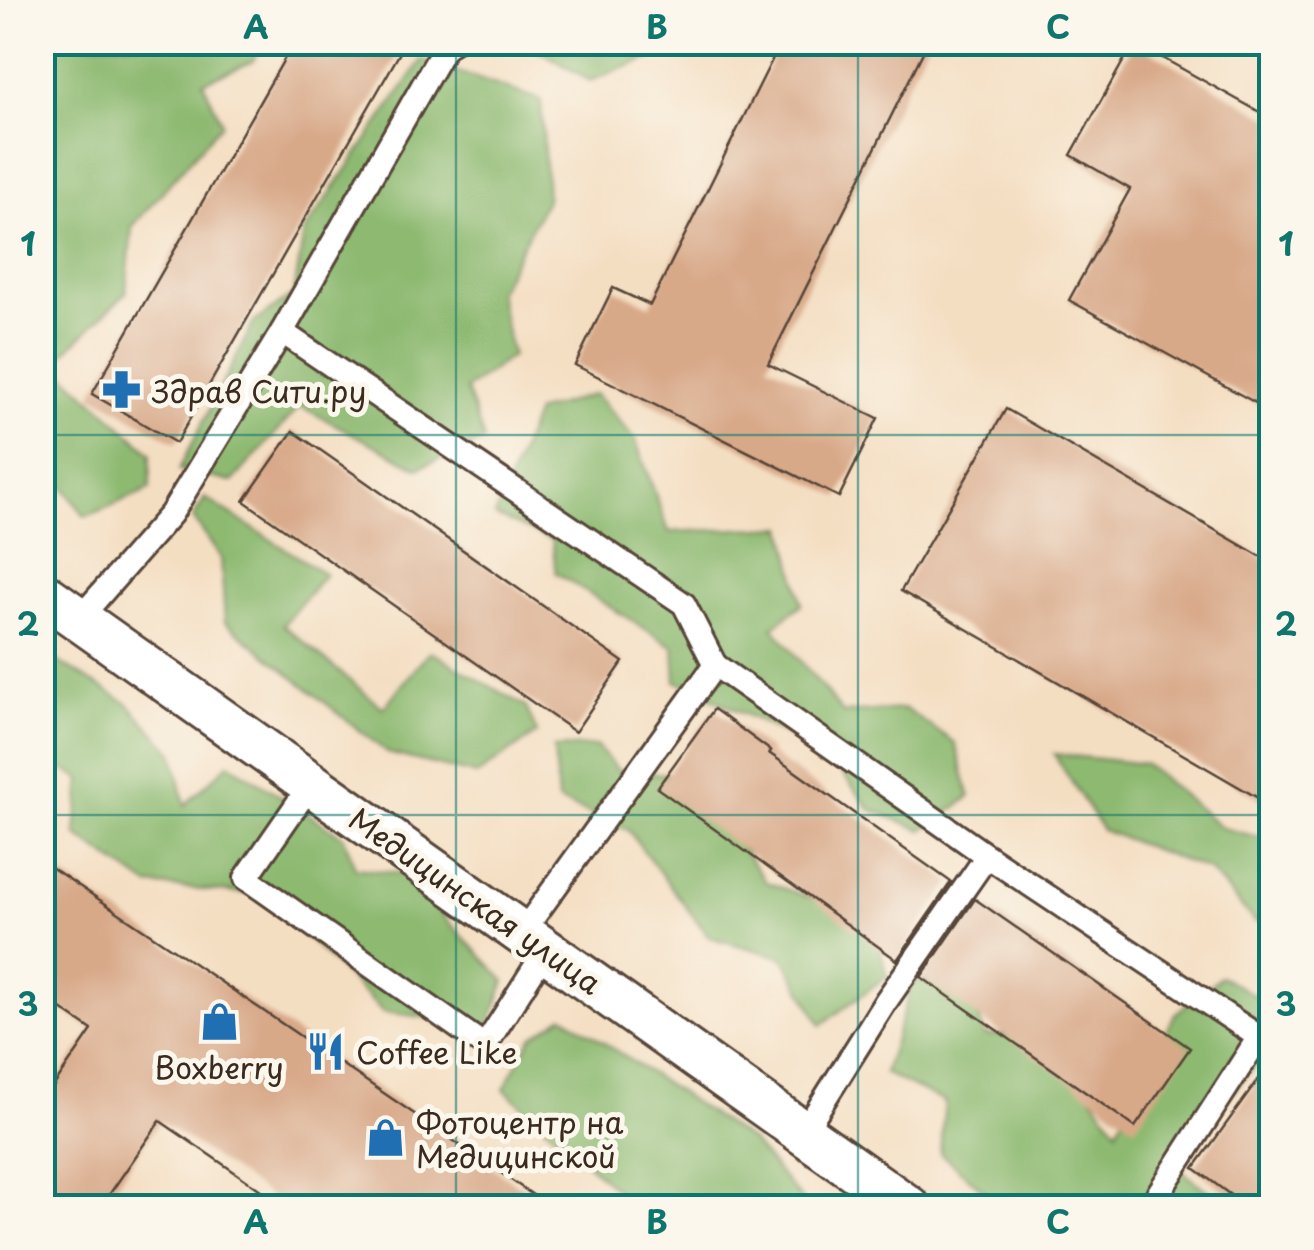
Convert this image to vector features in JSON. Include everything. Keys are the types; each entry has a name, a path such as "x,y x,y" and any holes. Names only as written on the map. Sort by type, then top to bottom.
{"street":[{"name":"Медицинская улица","path":"42,593 909,1208"}],"lane":[{"path":"80,620 171,514 282,332 445,46 454,42"},
{"path":"282,332 684,604 715,666 987,856 1266,1041 1148,1208"},
{"path":"311,784 246,878 485,1046 534,942 715,666"},
{"path":"804,1132 886,1000 987,856"}],"green space":[{"path":"42,43 261,43 253,61 203,82 222,123 132,227 126,293 53,364 151,453 150,489 85,517 43,457"},
{"path":"527,43 672,43 668,51 590,81"},
{"path":"422,60 541,100 547,198 498,292 512,356 466,389 484,440 418,468 300,406 232,482 179,470 254,322 294,294 304,232"},
{"path":"595,394 635,439 669,532 784,527 802,604 773,627 843,713 905,709 955,743 970,797 922,830 870,809 827,754 676,681 674,647 556,573 552,540 495,516 536,412"},
{"path":"205,498 325,574 283,625 383,708 430,651 526,707 537,733 477,775 388,753 225,622 221,558 193,518"},
{"path":"42,652 127,703 173,752 185,805 229,763 344,837 355,868 403,874 505,981 489,1025 383,1012 264,895 148,885 76,835 81,779 56,765 53,703 43,693"},
{"path":"596,746 618,770 690,776 766,882 873,920 887,976 821,1025 784,958 709,937 628,830 558,801 554,748"},
{"path":"1054,754 1145,764 1222,828 1271,840 1271,923 1254,921 1209,870 1102,830"},
{"path":"1221,976 1262,1000 1262,1057 1171,1163 1229,1207 1003,1207 940,1153 945,1102 884,1073 913,982 965,979 985,1035 1049,1038 1117,1130 1175,1014"},
{"path":"564,1016 751,1141 808,1207 635,1207 504,1089 532,1037"}],"building":[{"path":"294,42 406,42 176,443 92,394"},
{"path":"781,42 928,42 768,364 878,418 839,497 575,365 613,288 650,305"},
{"path":"1134,42 1272,119 1272,412 1069,300 1130,189 1071,155"},
{"path":"1006,409 1272,563 1272,806 901,591"},
{"path":"293,431 623,662 575,732 244,501"},
{"path":"714,709 769,753 951,882 897,960 657,788"},
{"path":"42,861 552,1208 287,1208 160,1121 100,1208 42,1208 42,1103 92,1030 42,996"},
{"path":"975,899 1190,1048 1135,1127 921,977"},
{"path":"1272,1061 1272,1208 1248,1208 1194,1168"}],"place":[{"name":"Здрав Сити.ру","path":"122,390"},
{"name":"Boxberry","path":"219,1022"},
{"name":"Coffee Like","path":"326,1051"},
{"name":"Фотоцентр на Медицинской","path":"386,1138"}]}
